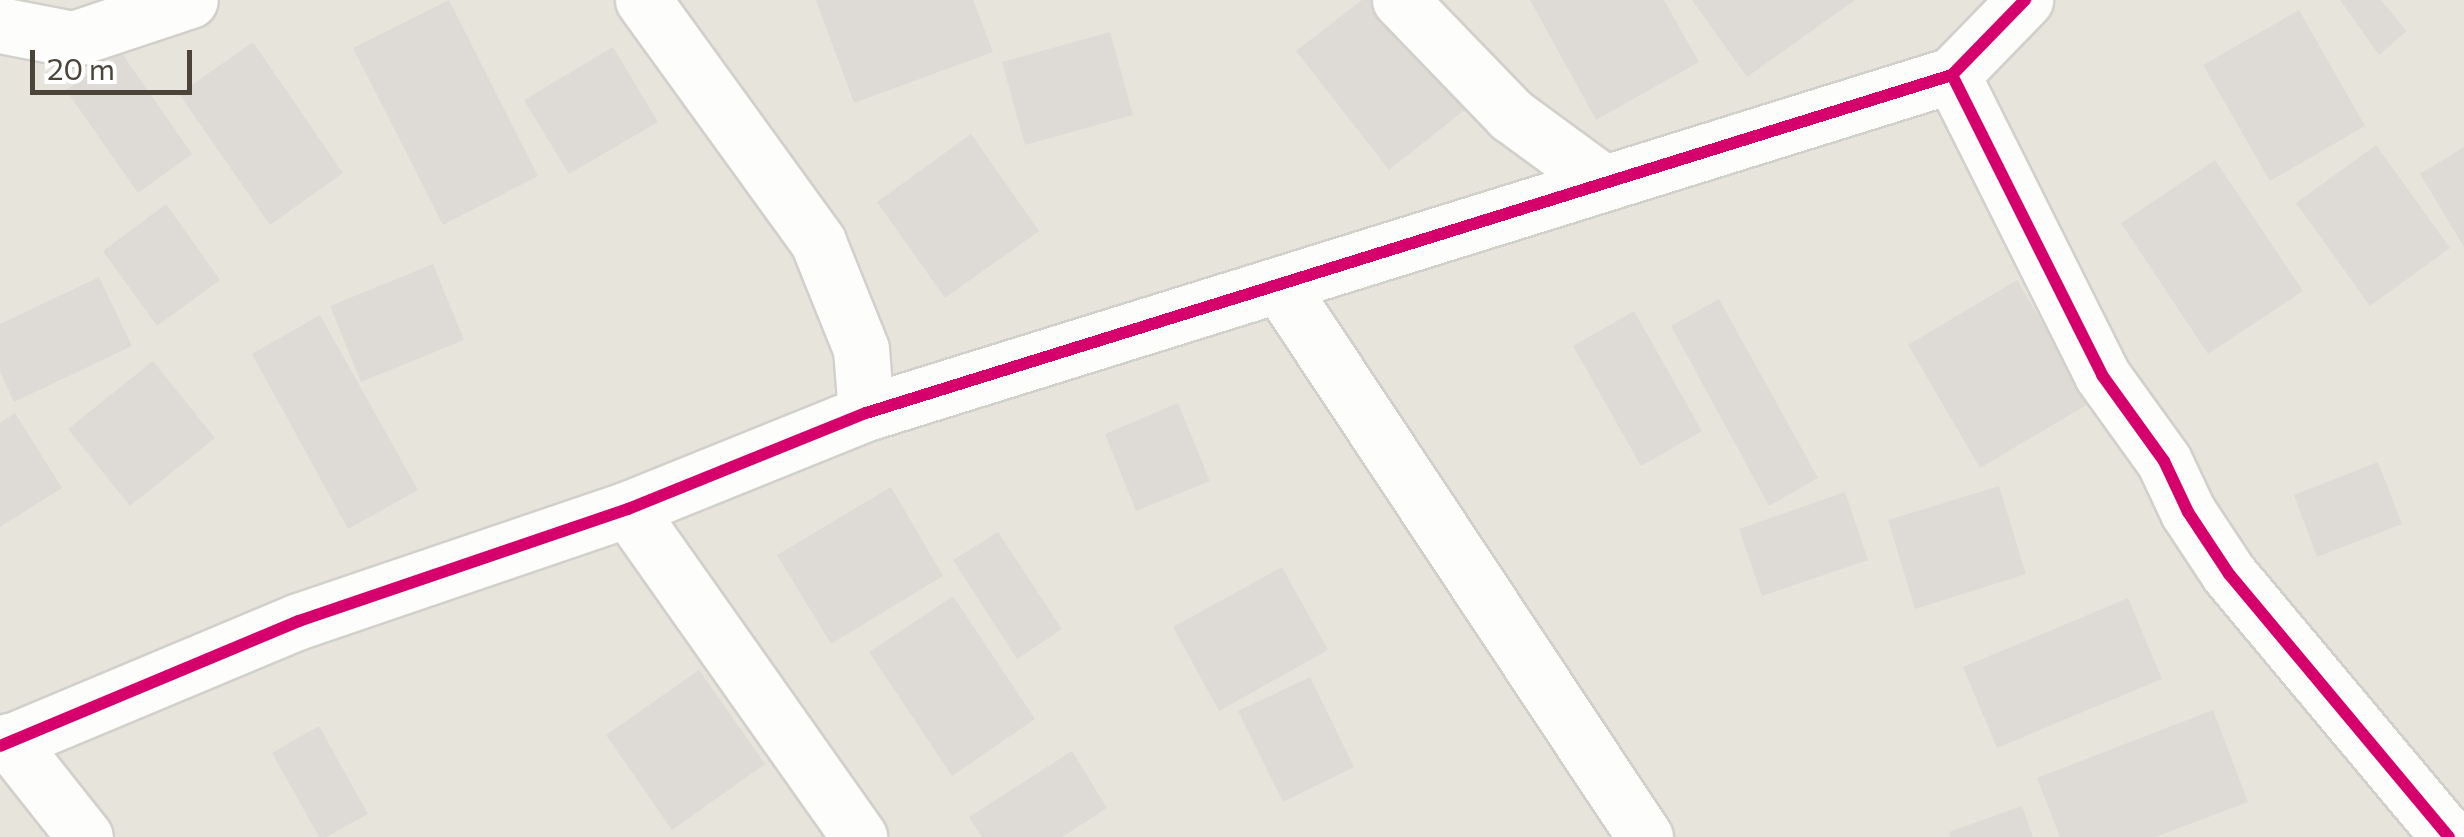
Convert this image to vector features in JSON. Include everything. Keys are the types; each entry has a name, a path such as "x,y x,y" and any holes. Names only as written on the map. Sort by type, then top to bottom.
{"street":[{"path":"0,25 74,40 190,0"},
{"path":"643,0 818,242 856,331 866,412"},
{"path":"1400,0 1511,115 1604,183"},
{"path":"85,837 5,744 298,621 628,509 866,412 1952,75 2024,0"},
{"path":"1952,75 2102,375 2164,461 2188,512 2229,574 2449,837"},
{"path":"1280,286 1646,837"},
{"path":"628,509 859,837"}],"shaded area":[{"path":"0,0 2464,0 2464,837 0,837"}],"building":[{"path":"449,0 538,176 443,225 353,48"},
{"path":"816,0 973,0 993,52 854,103"},
{"path":"1362,0 1382,0 1466,109 1389,170 1296,51"},
{"path":"1530,0 1664,0 1699,62 1596,120"},
{"path":"1692,0 1855,0 1747,77"},
{"path":"2340,0 2381,0 2407,31 2379,55"},
{"path":"2299,10 2365,126 2270,181 2203,65"},
{"path":"1110,32 1133,115 1025,145 1002,62"},
{"path":"253,42 343,173 270,225 179,94"},
{"path":"613,47 658,122 569,174 524,100"},
{"path":"121,52 192,154 138,193 66,90"},
{"path":"971,134 1039,231 945,298 877,202"},
{"path":"2376,145 2450,248 2370,306 2296,203"},
{"path":"2464,147 2464,247 2420,174"},
{"path":"2215,160 2303,291 2208,354 2121,223"},
{"path":"166,204 220,280 157,326 103,251"},
{"path":"433,264 464,340 361,382 330,306"},
{"path":"99,277 132,346 14,402 0,372 0,324"},
{"path":"2017,280 2090,403 1980,468 1908,345"},
{"path":"1719,299 1818,478 1769,506 1671,326"},
{"path":"1634,311 1702,431 1641,466 1573,346"},
{"path":"320,315 418,490 348,529 252,354"},
{"path":"153,361 215,438 130,506 68,429"},
{"path":"1178,403 1210,481 1136,511 1105,434"},
{"path":"15,413 62,488 0,527 0,423"},
{"path":"2378,462 2402,524 2317,557 2294,495"},
{"path":"1999,486 2026,574 1915,609 1888,520"},
{"path":"891,487 943,576 831,644 777,555"},
{"path":"1845,492 1868,560 1762,596 1739,529"},
{"path":"998,532 1062,629 1017,659 953,560"},
{"path":"1282,567 1328,650 1219,711 1173,627"},
{"path":"953,596 1035,719 952,776 869,652"},
{"path":"2128,598 2162,679 1997,748 1963,667"},
{"path":"699,670 765,764 672,830 606,735"},
{"path":"1310,677 1354,767 1283,802 1238,711"},
{"path":"2213,710 2248,802 2155,837 2060,837 2037,778"},
{"path":"319,726 368,814 326,837 319,837 272,753"},
{"path":"1072,751 1107,808 1062,837 982,837 969,817"},
{"path":"2022,806 2033,837 1951,837 1949,832"}],"cycle path":[{"path":"0,746 299,621 628,509 866,413 1952,75 2025,0"},
{"path":"1952,75 2102,375 2164,461 2188,512 2229,574 2449,837"}]}
